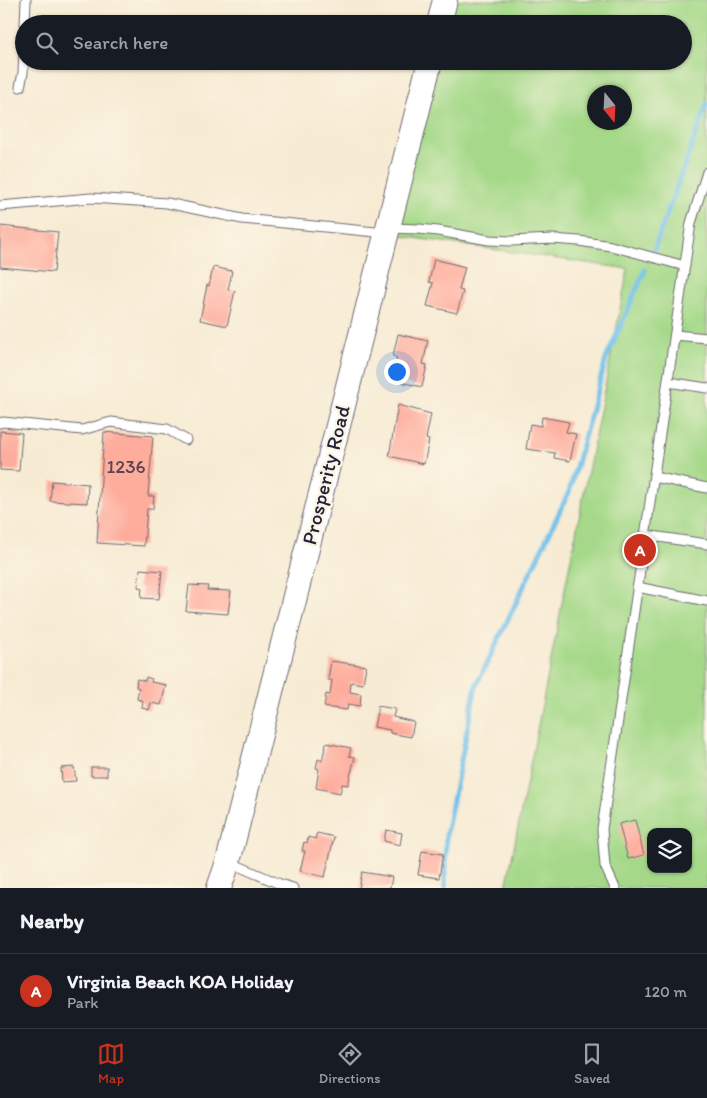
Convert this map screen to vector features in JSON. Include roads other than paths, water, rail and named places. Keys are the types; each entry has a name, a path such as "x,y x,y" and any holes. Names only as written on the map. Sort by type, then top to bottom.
{"street":[{"path":"441,15 445,0"},
{"name":"Prosperity Road","path":"219,888 228,862 428,70"}],"lane":[{"path":"25,15 26,0"},
{"path":"20,87 23,70"},
{"path":"615,888 605,866 602,829 691,223 707,172"},
{"path":"0,206 91,198 167,203 242,219 387,231 419,229 489,240 552,239 578,241 611,246 685,266"},
{"path":"675,336 707,338"},
{"path":"668,382 707,388"},
{"path":"0,423 82,430 111,422 167,429 186,440"},
{"path":"654,477 707,488"},
{"path":"645,535 707,544"},
{"path":"637,587 707,601"},
{"path":"228,862 294,888"}],"waterway":[{"path":"653,252 707,104"},
{"path":"445,888 446,835 476,686 569,492 606,359 645,270"}],"place":[{"name":"Virginia Beach KOA Holiday","path":"640,550"}]}
